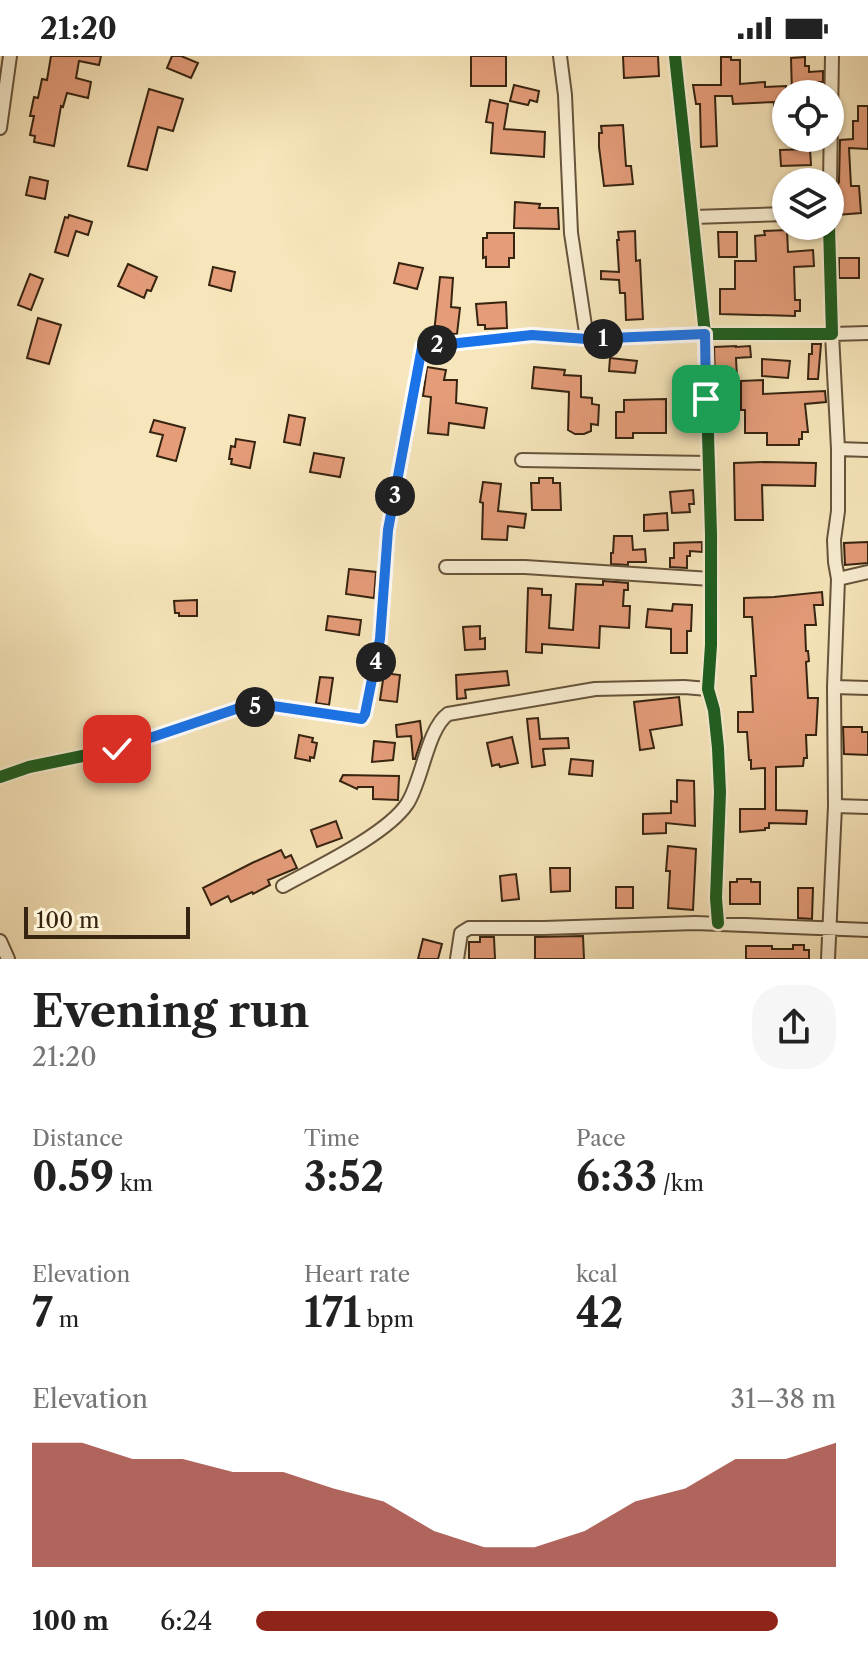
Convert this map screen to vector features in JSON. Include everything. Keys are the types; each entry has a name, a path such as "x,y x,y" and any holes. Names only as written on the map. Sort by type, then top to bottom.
{"street":[{"path":"0,128 10,56"},
{"path":"560,56 565,95 571,233 587,339"},
{"path":"675,56 705,334 711,534 708,689 714,710 720,792 718,923"},
{"path":"830,168 832,56"},
{"path":"693,217 772,214"},
{"path":"828,959 835,806 834,687 838,579 834,540 838,511 838,449 829,240"},
{"path":"0,777 29,767 117,749 239,708 273,706 362,719 380,639 388,530 422,347 532,335 587,339 705,334 868,333"},
{"path":"838,449 868,450"},
{"path":"522,460 707,463"},
{"path":"446,567 579,569 711,579"},
{"path":"838,579 868,572"},
{"path":"834,687 868,688"},
{"path":"283,886 383,828 408,804 434,734 441,719 448,714 595,689 708,689"},
{"path":"835,806 868,807"},
{"path":"457,959 461,933 469,928 718,923 868,930"},
{"path":"0,941 8,959"}],"building":[{"path":"51,56 101,56 99,65 79,61 76,78 91,82 88,98 67,93 61,106 54,146 34,142 35,136 30,135 34,97 38,98 42,79 47,80"},
{"path":"172,56 198,63 191,78 167,68"},
{"path":"471,56 506,56 506,86 471,86"},
{"path":"623,56 658,56 659,76 624,78"},
{"path":"721,57 740,60 740,84 765,82 765,87 772,87 772,102 733,104 732,96 715,96 717,146 701,147 700,104 696,104 693,85 721,85"},
{"path":"805,57 809,72 823,71 823,80 792,80 791,58"},
{"path":"514,85 539,91 537,102 530,100 528,105 510,101"},
{"path":"149,89 183,99 173,131 158,127 147,170 128,166"},
{"path":"490,100 508,104 504,129 545,132 544,157 491,153 493,123 486,122"},
{"path":"858,106 868,106 868,149 849,148 851,186 859,186 861,213 844,214 844,168 839,168 840,152 844,152 844,140 853,139 853,121 858,121"},
{"path":"623,125 626,166 631,166 633,184 604,186 599,147 601,126"},
{"path":"780,152 810,152 811,165 781,166"},
{"path":"30,177 48,181 45,199 26,195"},
{"path":"515,202 540,204 539,208 558,208 559,229 514,228"},
{"path":"69,215 92,222 88,235 76,231 68,256 55,252 65,217"},
{"path":"635,231 643,319 626,320 625,293 620,293 619,280 601,279 601,271 619,272 618,232"},
{"path":"764,231 772,231 772,240 787,240 788,252 813,250 814,266 794,267 795,300 800,300 800,311 795,311 795,316 720,314 720,289 735,289 735,261 756,261 755,236 765,235"},
{"path":"718,232 737,232 737,257 719,257"},
{"path":"487,233 514,233 514,258 509,258 509,267 486,267 483,238 487,238"},
{"path":"839,258 859,258 859,278 839,278"},
{"path":"399,263 423,268 417,289 394,283"},
{"path":"128,264 157,277 144,298 118,286"},
{"path":"213,267 235,272 231,291 209,285"},
{"path":"30,274 43,279 31,310 18,305"},
{"path":"440,277 453,278 451,307 460,308 457,334 434,333"},
{"path":"506,302 507,328 485,329 485,325 478,325 476,304"},
{"path":"38,318 61,325 49,364 27,358"},
{"path":"812,344 821,344 818,379 808,379"},
{"path":"750,346 751,357 736,358 737,378 715,378 714,347"},
{"path":"610,358 637,361 635,373 609,371"},
{"path":"762,359 790,361 788,378 762,376"},
{"path":"427,367 446,370 444,380 457,380 456,403 487,408 484,428 449,423 448,435 428,433 431,397 423,396"},
{"path":"534,367 565,370 564,375 581,376 581,397 592,398 592,404 599,405 598,425 591,424 591,431 584,434 568,430 569,392 532,388"},
{"path":"763,380 763,394 825,391 826,402 805,404 808,432 802,432 799,445 767,445 767,433 745,433 741,381"},
{"path":"666,399 666,433 633,433 633,438 616,438 616,412 624,412 624,400"},
{"path":"289,415 305,418 300,445 284,442"},
{"path":"154,420 185,428 176,461 157,456 163,435 150,432"},
{"path":"236,439 255,442 250,468 231,464 231,446 235,447"},
{"path":"314,453 344,458 340,477 310,472"},
{"path":"734,463 816,463 815,486 762,485 763,520 735,520"},
{"path":"539,478 553,478 553,483 560,483 561,510 532,510 531,483 539,483"},
{"path":"483,482 501,484 498,511 526,514 524,528 508,526 507,540 482,539 483,503 480,502"},
{"path":"693,490 694,504 689,504 690,512 672,513 670,492"},
{"path":"667,513 668,530 644,531 644,515"},
{"path":"614,536 632,536 633,550 645,549 646,562 611,564"},
{"path":"702,542 702,552 690,551 690,556 687,556 687,568 670,567 670,558 674,558 674,543"},
{"path":"868,542 868,563 845,565 844,543"},
{"path":"349,569 376,572 374,598 346,594"},
{"path":"603,581 628,583 628,590 624,590 623,606 630,606 629,628 600,626 599,648 542,644 542,653 526,652 528,588 542,589 542,595 551,595 549,628 573,630 576,584 603,585"},
{"path":"822,592 823,605 814,605 816,625 805,625 809,661 806,662 808,698 818,698 816,735 806,735 807,758 804,758 803,766 776,767 776,810 807,811 806,824 769,823 769,828 765,830 740,832 740,809 765,809 765,768 751,769 747,732 738,732 738,712 753,712 751,676 756,676 752,617 744,617 744,598"},
{"path":"197,600 197,616 179,616 175,613 174,601"},
{"path":"673,604 692,605 687,653 671,653 671,629 646,627 648,609 672,611"},
{"path":"328,616 361,620 359,635 326,630"},
{"path":"480,626 480,639 485,638 485,649 465,650 463,627"},
{"path":"507,671 509,685 465,690 466,698 457,699 456,675"},
{"path":"384,673 400,675 397,702 380,700"},
{"path":"320,677 333,678 329,705 316,703"},
{"path":"679,697 682,725 650,730 654,748 640,750 634,702"},
{"path":"538,718 540,739 568,738 569,748 543,749 545,765 532,767 527,719"},
{"path":"420,721 422,738 413,759 411,736 397,737 396,725"},
{"path":"843,727 862,727 862,732 868,732 868,755 844,754"},
{"path":"299,735 313,738 312,742 317,743 314,758 310,757 310,761 295,758"},
{"path":"512,737 518,763 492,766 487,743"},
{"path":"374,741 395,743 393,760 372,762"},
{"path":"571,759 593,761 592,776 569,774"},
{"path":"343,775 399,776 398,800 373,799 373,787 357,789 340,781"},
{"path":"677,780 694,781 695,826 666,823 666,833 643,834 643,814 671,813 671,801 677,802"},
{"path":"336,821 342,838 317,847 311,830"},
{"path":"668,846 696,849 693,910 668,908"},
{"path":"281,850 285,858 291,855 297,868 268,880 270,885 253,894 231,902 228,896 211,905 203,888"},
{"path":"550,868 570,868 570,891 551,892"},
{"path":"516,874 519,899 502,901 500,876"},
{"path":"737,879 760,882 760,904 730,904 730,882 737,882"},
{"path":"616,887 633,887 633,908 616,908"},
{"path":"798,888 813,888 812,919 798,918"},
{"path":"583,936 584,959 535,959 535,937"},
{"path":"480,937 494,937 495,959 469,959 469,942 480,942"},
{"path":"423,939 442,944 438,959 418,959"},
{"path":"793,945 804,945 804,950 809,950 809,959 746,959 746,946 793,949"}],"cycle path":[{"path":"675,56 705,334 711,534 708,689 714,710 720,792 718,923"},
{"path":"0,777 29,767 117,749 239,708 273,706 362,719 380,639 388,530 422,347 532,335 587,339 705,334 832,334 829,240"}],"route":[{"path":"117,749 239,708 273,706 362,719 380,639 388,530 422,347 532,335 587,339 705,334 706,399"}]}
